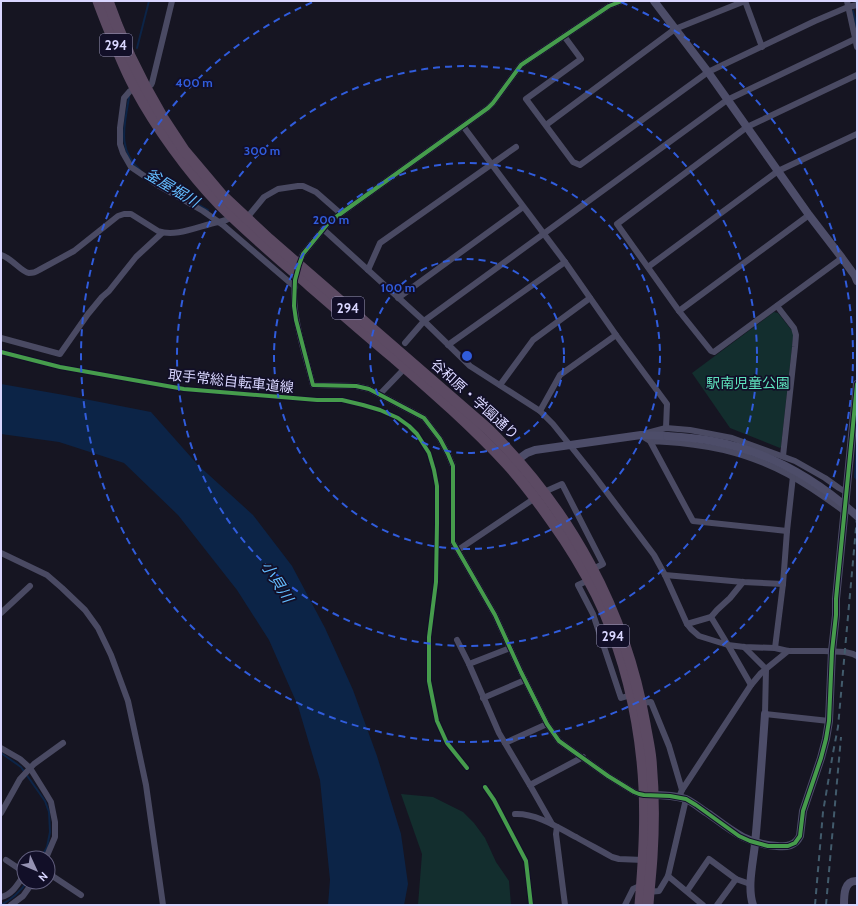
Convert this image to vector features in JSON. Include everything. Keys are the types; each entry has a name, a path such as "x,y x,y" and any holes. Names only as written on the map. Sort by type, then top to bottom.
{"highway":[{"name":"谷和原・学園通り","path":"98,1 119,54 140,87"},
{"name":"谷和原・学園通り","path":"108,1 153,119 179,156 218,203 240,218 262,245 298,269 488,429 513,463 572,532 593,569 608,600 619,639 622,663 631,695 649,795 645,817 643,860 648,905"},
{"name":"谷和原・学園通り","path":"298,269 405,368 432,390 483,438 513,463"},
{"name":"谷和原・学園通り","path":"540,495 551,520 589,580 619,639 632,667 641,703 651,759 649,795 652,857 640,905"}],"street":[{"path":"172,1 152,83 151,85 140,87 128,92 124,98 120,128 120,144 123,153 131,167 159,186 204,211 295,287"},
{"path":"622,1 609,6 521,66 493,103 329,222 303,254 298,269 294,306 296,320 313,386 356,386 369,389 424,418 440,439 453,466 453,542 494,615 525,680 548,724 559,741 608,776 634,792 649,795 682,795"},
{"path":"654,1 708,72 809,216 856,277"},
{"path":"546,125 675,29 745,1 762,47"},
{"path":"564,36 582,59 526,99 573,162 580,165 708,72 848,4 857,5"},
{"path":"848,4 857,47"},
{"path":"405,343 424,321 727,100 855,39"},
{"path":"842,258 714,352 711,351 679,311 617,224 747,127 857,75"},
{"path":"463,126 565,262 667,404 666,432"},
{"path":"648,267 778,171 857,134"},
{"path":"368,270 380,242 516,147"},
{"path":"1,255 14,262 24,271 33,273 74,250 118,216 124,214 131,214 162,233 177,232 240,218 264,197 278,189 298,186 303,186 316,192 340,213"},
{"path":"398,298 523,207"},
{"path":"679,311 809,216"},
{"path":"323,229 424,321 470,366 540,411 553,424 654,555 665,575 687,624 699,636 728,645 775,648 788,651 832,651 849,653 857,656"},
{"path":"1,338 60,354 88,314 109,291 136,257 162,233"},
{"path":"448,345 565,262"},
{"path":"500,385 533,340 590,298"},
{"path":"775,648 783,584 786,531 793,476 786,457 796,335 794,328 777,306"},
{"path":"540,411 560,375 616,335"},
{"path":"380,394 405,368"},
{"path":"641,703 651,702 669,746 682,795 739,836 755,843 768,846 782,846 792,845 798,839 800,836 805,805 821,758 829,721 836,599 846,492 854,447 857,384"},
{"path":"513,463 527,453 535,450 641,435 690,430 728,437 786,457 807,467 846,492"},
{"path":"666,432 726,443 751,451 787,466 817,483 857,516"},
{"path":"641,435 650,441 693,521 786,531"},
{"path":"650,441 666,441 699,445 748,456 774,466 793,476 845,512"},
{"path":"458,550 540,495 562,484 603,564 593,569"},
{"path":"1,554 47,575 86,610 98,628 111,655 128,701 146,785 163,905"},
{"path":"665,575 783,584"},
{"path":"589,580 578,585 593,614 621,698 631,695"},
{"path":"687,624 711,617 716,610 730,598 743,582"},
{"path":"1,613 30,586"},
{"path":"711,617 751,685"},
{"path":"604,645 619,639"},
{"path":"457,640 469,664 498,733 555,825 565,905"},
{"path":"744,647 766,669 765,714 755,843 750,884 752,905"},
{"path":"469,664 510,648"},
{"path":"625,905 633,889 645,888 659,891 668,876 682,795 751,685 761,673 788,651"},
{"path":"483,698 525,680"},
{"path":"765,714 829,721"},
{"path":"504,743 548,724"},
{"path":"1,814 20,779 34,764 63,743"},
{"path":"1,748 20,759 27,771 45,792 51,802 55,822 55,837 49,850"},
{"path":"530,785 583,757"},
{"path":"515,814 531,816 555,825 612,857 619,859 643,860"},
{"path":"686,891 709,859 736,879 750,884"},
{"path":"6,860 16,868"},
{"path":"668,876 703,905"},
{"path":"56,878 81,895"},
{"path":"717,905 736,879"},
{"path":"844,905 844,893 846,886 854,880 857,881"},
{"path":"1,897 10,894 16,888"},
{"path":"11,905 23,896 27,890"}],"green space":[{"name":"駅南児童公園","path":"774,312 778,313 793,332 780,448 730,428 692,373"},
{"path":"401,794 433,797 463,812 474,823 485,838 496,862 509,881 511,905 418,905 422,854"}],"water":[{"name":"小貝川","path":"1,384 151,412 198,465 253,515 292,566 325,628 353,690 377,756 401,834 408,884 404,905 328,905 330,880 320,780 298,706 269,640 237,590 178,515 124,463 59,442 1,434"}],"waterway":[{"name":"釜屋堀川","path":"137,48 149,1"},
{"path":"853,11 857,28"},
{"name":"釜屋堀川","path":"129,97 124,126 125,145 132,162 140,170"},
{"name":"釜屋堀川","path":"150,177 208,210"},
{"path":"857,442 855,477 857,480"},
{"path":"1,753 21,767 45,801 49,812 50,832 45,850"},
{"path":"1,905 21,890"}],"railway":[{"path":"815,905 823,812 838,727 857,517"},
{"path":"826,905 841,737"}],"cycle path":[{"path":"622,1 609,6 521,65 488,108 329,222 303,254 299,265 295,280 294,306 296,320 313,385 356,386 369,389 424,418 440,439 453,466 453,542 495,615 547,724 559,741 608,776 634,792 644,795 670,796 686,799 739,836 768,846 788,846 795,843 800,836 803,811 826,739 829,721 836,599 857,384"},
{"name":"取手常総自転車道線","path":"1,352 60,367 184,389 317,400 342,400 380,410 398,418 409,426 417,434 429,453 437,486 436,582 429,637 429,681 437,721 447,743 467,768"},
{"path":"485,787 494,800 526,861 531,905"}]}
